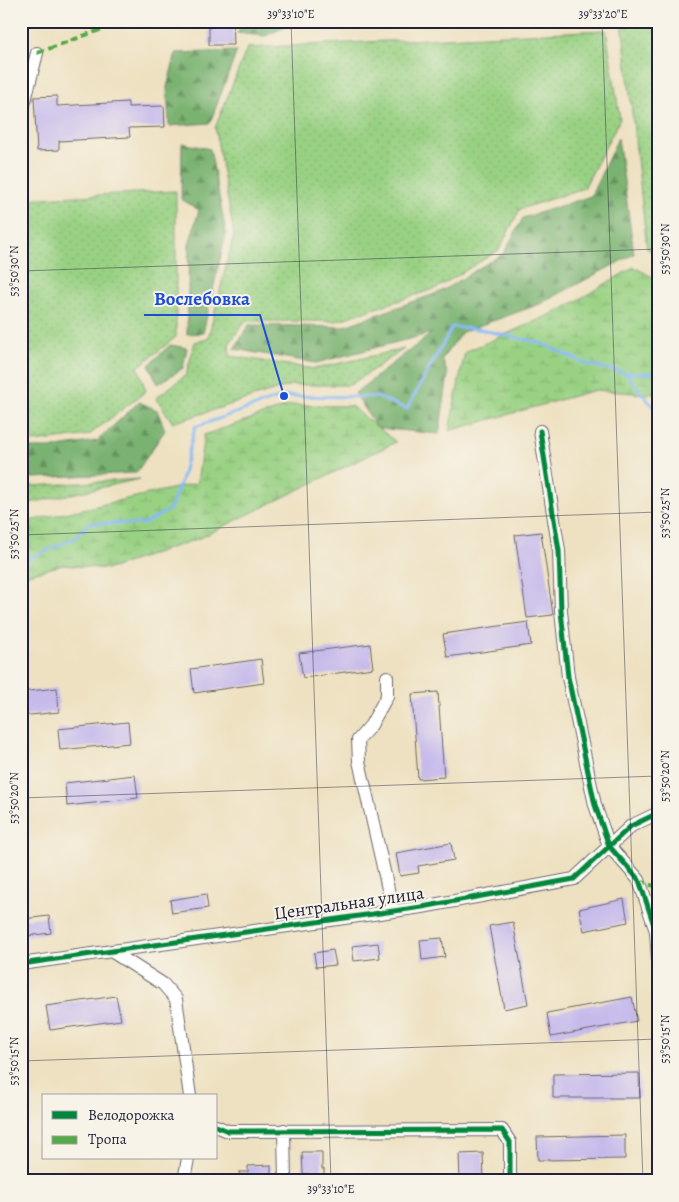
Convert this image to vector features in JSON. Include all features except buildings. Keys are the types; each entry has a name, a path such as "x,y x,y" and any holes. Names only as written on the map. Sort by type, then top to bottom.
{"street":[{"path":"21,116 37,52"},
{"path":"540,431 559,551 561,611 568,677 595,805 609,846 638,880 656,932 658,960"},
{"path":"387,676 387,696 370,725 358,740 359,761 393,911"},
{"name":"Центральная улица","path":"21,964 422,907 574,879 631,826 658,813"},
{"path":"111,951 163,984 176,998 190,1094"},
{"path":"218,1127 228,1131 502,1130 510,1142 510,1181"},
{"path":"284,1130 286,1181"},
{"path":"184,1181 188,1160"}],"green space":[{"path":"246,21 289,21 290,25 265,36 237,33"},
{"path":"622,21 658,21 658,255 647,249"},
{"path":"606,30 620,119 584,188 520,209 499,250 437,288 336,321 245,321 229,344 230,356 314,369 404,349 350,385 291,385 173,423 156,398 186,375 195,342 208,339 234,234 215,128 247,48"},
{"path":"237,51 210,123 169,126 167,87 176,53"},
{"path":"618,138 634,254 540,304 462,332 442,359 448,375 439,434 377,428 355,393 432,333 316,363 234,349 249,325 342,327 440,292 504,253 523,218 591,196"},
{"path":"182,143 210,149 226,233 203,333 187,334 189,245 199,210 181,199"},
{"path":"176,191 176,337 138,367 146,391 89,435 33,442 24,431 21,383 21,199"},
{"path":"634,267 658,280 658,395 595,390 449,431 465,352 561,310"},
{"path":"170,345 187,348 183,368 158,384 149,365"},
{"path":"139,402 157,410 165,430 136,473 33,478 21,474 21,437 31,448 51,448 97,441"},
{"path":"291,405 351,406 396,442 200,538 109,569 63,565 21,576 21,523 197,483 204,435"},
{"path":"140,479 21,505 21,483 33,486"}],"waterway":[{"path":"21,562 75,538 89,523 144,524 170,509 182,478 195,427 284,396 377,397 407,409 452,327 478,329 541,343 586,364 626,373 658,373"},
{"path":"626,373 658,413"}],"marked path":[{"path":"37,53 124,21"},
{"path":"639,880 649,885 658,886"}],"cycle path":[{"path":"540,431 559,551 561,611 568,677 595,805 609,846 639,880 656,931 658,960"},
{"path":"21,964 422,907 574,879 631,826 658,813"},
{"path":"218,1127 228,1131 502,1130 510,1142 510,1181"}],"place":[{"name":"Вослебовка","path":"284,396"}]}
